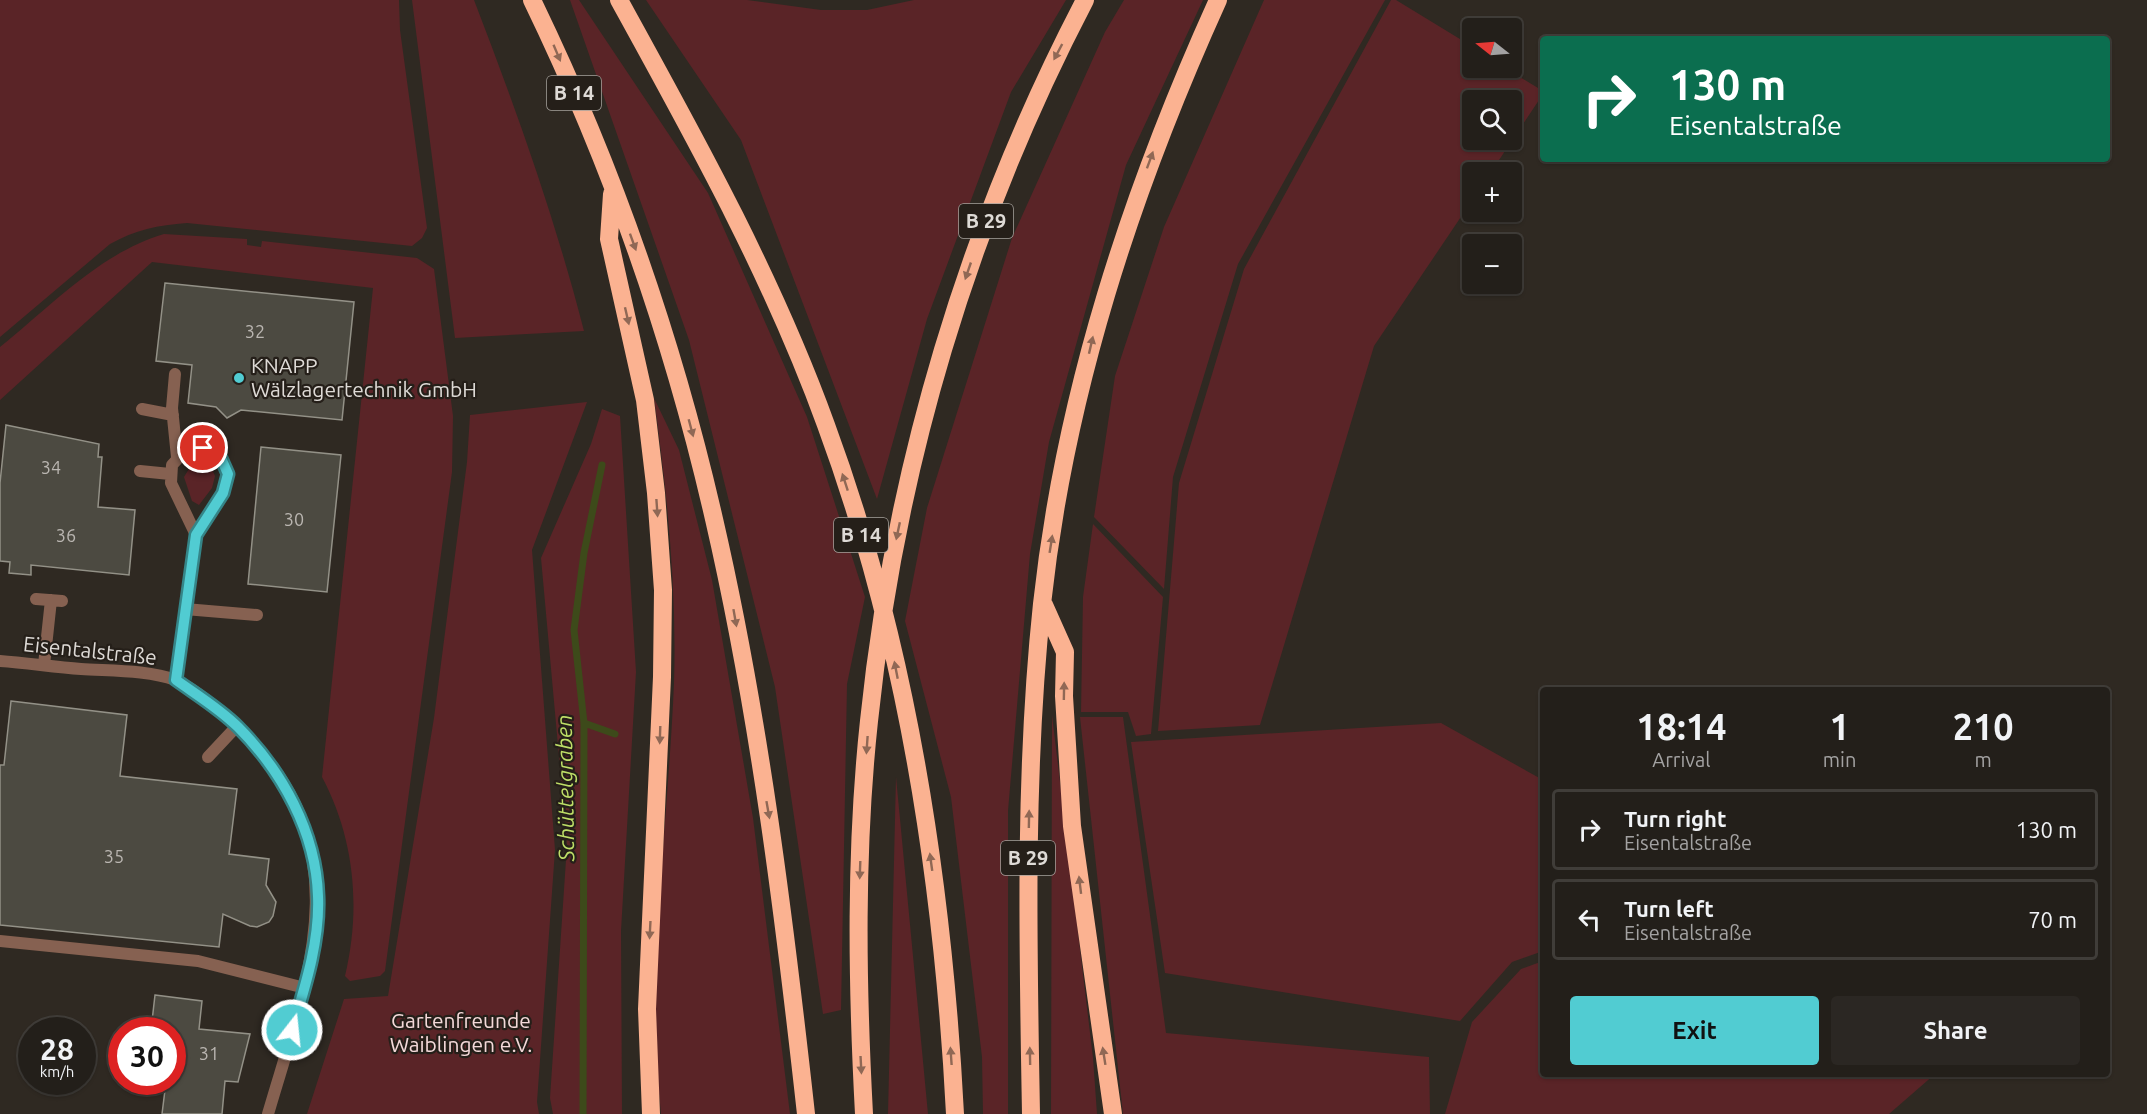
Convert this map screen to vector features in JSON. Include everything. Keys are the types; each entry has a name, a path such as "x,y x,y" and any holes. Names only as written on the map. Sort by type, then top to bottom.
{"highway":[{"name":"B 14","path":"532,0 613,187 659,317 692,430 732,601 770,824 806,1114"},
{"name":"B 14","path":"619,0 733,211 783,318 827,426 866,548 895,660 922,798 936,896 955,1114"},
{"name":"B 29","path":"864,1114 859,932 862,812 878,649 891,565 914,453 940,355 982,230 1016,143 1053,61 1085,0"},
{"name":"B 29","path":"1031,1114 1029,838 1031,750 1042,602 1066,461 1094,333 1158,137 1218,0"},
{"path":"613,187 609,239 645,400 656,493 663,591 661,724 646,1009 651,1114"},
{"path":"1042,602 1065,652 1064,696 1072,826 1113,1114"}],"street":[{"path":"175,374 173,415 177,457 170,474 171,483 196,535"},
{"path":"142,409 173,415"},
{"name":"Eisentalstraße","path":"176,680 196,535 223,493 228,474 225,465 212,451 194,448 177,457"},
{"path":"140,471 170,474"},
{"path":"36,599 57,601 44,665"},
{"path":"186,609 257,615"},
{"name":"Eisentalstraße","path":"0,661 129,672 176,680 237,726 265,757 292,798 309,843 318,896 315,939 305,988 268,1114"},
{"path":"208,757 237,726"},
{"path":"0,941 198,961 305,988"}],"green space":[{"path":"0,0 399,0 400,30 427,228 422,238 412,246 187,223 147,229 110,244 0,337"},
{"path":"412,0 474,0 534,164 584,331 455,338"},
{"path":"570,0 579,0 708,193 807,417 865,597 847,684 841,1010 823,1014 775,687 689,340"},
{"path":"646,0 747,0 821,10 867,10 914,0 1066,0 1011,92 927,319 877,499 741,140"},
{"path":"1124,0 1203,0 1126,165 1049,442 1030,554 1008,811 1008,1114 983,1114 982,1057 951,797 905,621 927,508 1012,238 1105,32"},
{"path":"1264,0 1385,0 1238,264 1173,477 1164,589 1094,517 1115,376 1164,227"},
{"path":"1391,0 1396,0 1462,40 1462,78 1522,78 1540,89 1540,98 1522,126 1522,90 1462,90 1462,150 1506,150 1498,162 1462,162 1462,215 1374,346 1260,725 1158,731 1179,483 1244,269"},
{"path":"164,234 247,239 247,245 261,247 262,241 417,258 434,269 453,416 452,472 385,971 380,976 350,981 345,976 353,925 352,875 342,825 322,777 373,288 152,262 0,400 0,347 97,267 141,243"},
{"path":"654,398 679,450 712,580 753,818 790,1114 661,1114 657,1060 657,952 675,647 670,540"},
{"name":"Gartenfreunde Waiblingen e.V.","path":"587,402 532,550 555,850 537,1102 539,1114 307,1114 344,999 388,996 434,718 467,462 470,415"},
{"path":"602,409 620,416 636,672 621,931 622,1114 553,1114 550,1098 567,845 541,558 591,444"},
{"path":"201,463 211,467 215,476 212,488 199,505 192,501 184,477 192,464"},
{"path":"1093,524 1163,597 1151,734 1136,736 1128,712 1081,712 1083,597"},
{"path":"1052,715 1093,1058 1097,1114 1051,1114"},
{"path":"1080,717 1123,717 1166,1033 1429,1057 1430,1114 1123,1114"},
{"path":"1441,723 1540,778 1540,952 1512,962 1460,1021 1165,973 1131,742"},
{"path":"896,777 928,1114 888,1114"},
{"path":"1540,962 1540,1077 1932,1077 1889,1114 1445,1114 1472,1022 1521,969"}],"building":[{"path":"165,283 354,302 342,420 241,410 227,418 216,407 188,403 192,365 156,361"},
{"path":"6,425 99,444 98,457 102,457 98,507 135,510 129,575 31,565 31,575 9,573 10,562 0,561 0,483"},
{"path":"261,447 341,455 327,592 248,584"},
{"path":"11,701 127,715 120,776 237,789 229,854 269,859 266,885 276,902 269,922 257,927 250,926 223,914 219,947 0,925 0,765 4,765"},
{"path":"155,995 202,1001 199,1029 250,1034 238,1082 225,1081 222,1114 162,1114 164,1095 186,1095 186,1017 152,1017"}],"waterway":[{"name":"Schüttelgraben","path":"583,1114 584,723 574,630 584,553 602,465"},
{"path":"584,723 615,734"}],"place":[{"name":"KNAPP Wälzlagertechnik GmbH","path":"239,378"}],"route":[{"path":"203,448 220,456 228,474 227,484 196,535 176,680 237,726 265,757 292,798 309,843 318,896 315,939 305,988 292,1030"}]}
